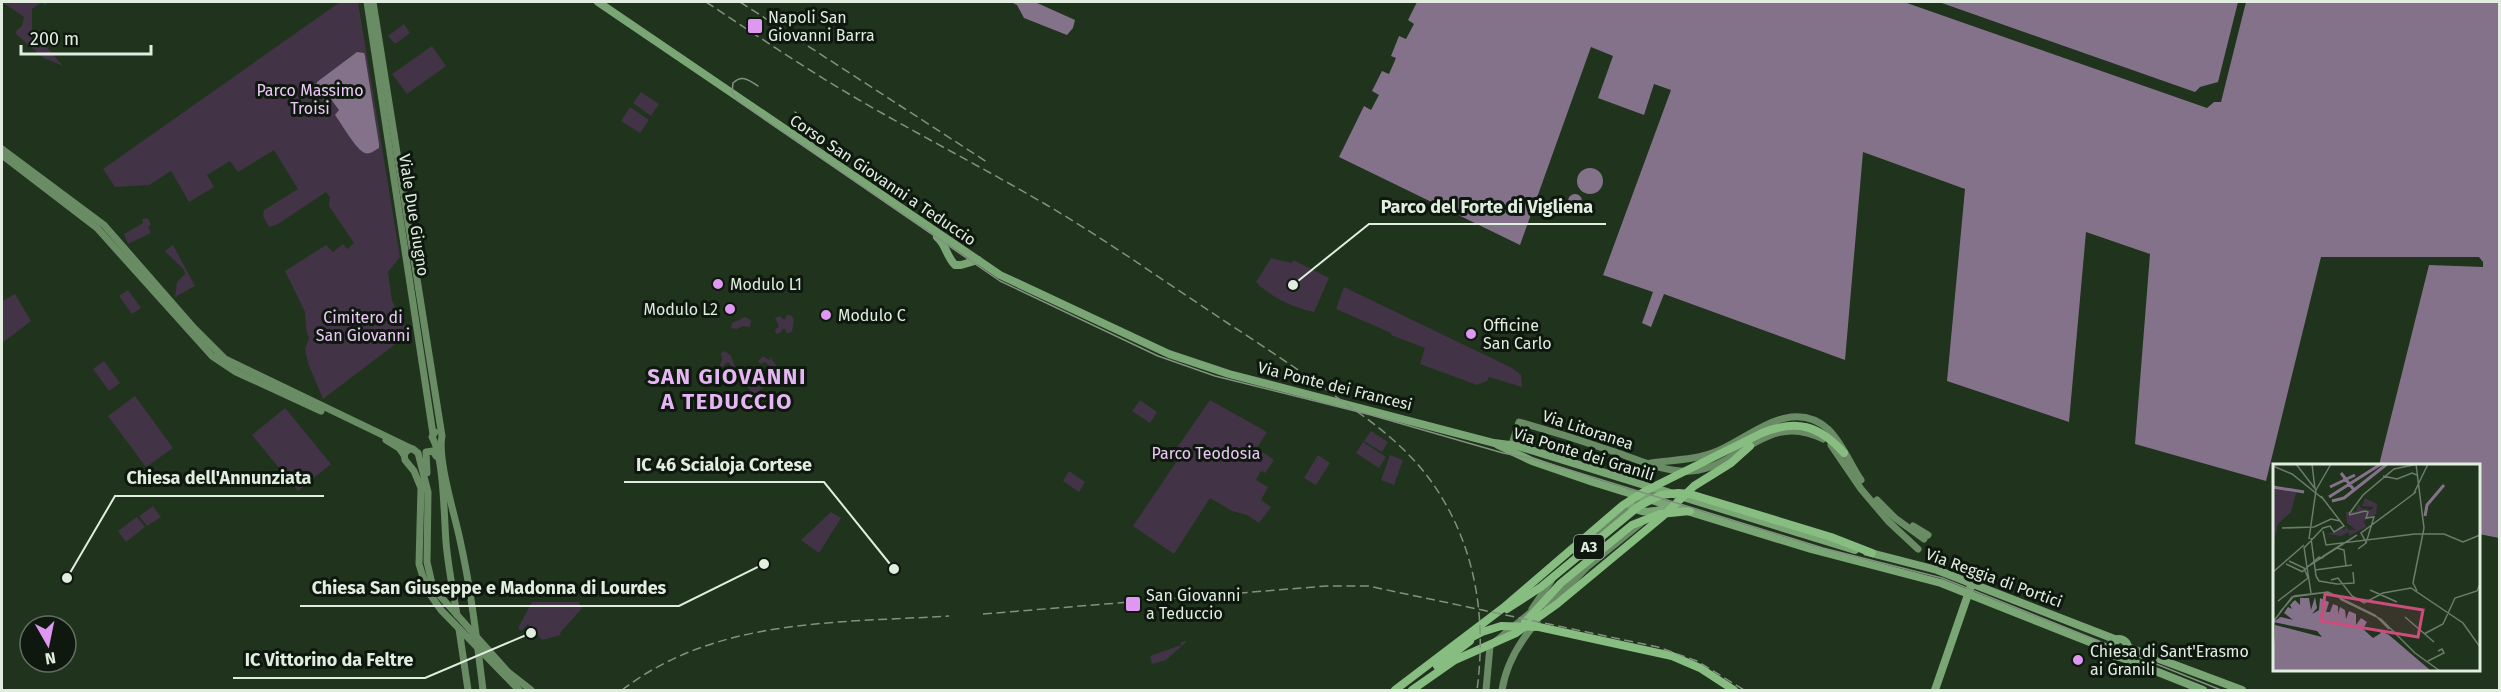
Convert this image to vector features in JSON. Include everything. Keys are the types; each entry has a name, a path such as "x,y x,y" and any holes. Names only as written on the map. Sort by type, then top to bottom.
{"highway":[{"name":"A3","path":"1395,690 1503,608 1623,505 1636,497 1762,433 1780,427 1799,426 1816,430 1828,436 1844,453"},
{"name":"A3","path":"1412,690 1455,660 1525,627 1557,604 1709,475 1750,446"},
{"name":"A3","path":"1477,626 1541,587 1648,500 1661,495 1678,493 1708,498 1824,534 1872,553"},
{"name":"A3","path":"1503,638 1521,626 1561,584 1628,528 1654,515 1690,511"},
{"path":"1401,690 1461,643 1488,629 1524,626 1672,656 1700,668 1734,690"},
{"path":"1405,690 1463,646 1487,634 1520,629 1564,634 1671,660 1698,672 1727,690"}],"main road":[{"name":"Viale Due Giugno","path":"367,2 437,437 453,517 461,543 483,690"},
{"name":"Viale Due Giugno","path":"373,2 437,437 447,549 468,690"},
{"name":"Corso San Giovanni a Teduccio","path":"598,2 915,219 1016,284 1169,354"},
{"path":"3,153 101,227 225,359 417,452 429,500 428,572 436,591 517,681 531,690"},
{"path":"915,219 942,241 948,258 955,265 978,260"},
{"path":"101,227 189,333 225,366 389,442 404,455 417,475 422,495 419,564 430,596 509,687 519,690"},
{"name":"Via Ponte dei Francesi","path":"1169,354 1228,374 1334,399 1495,443"},
{"path":"1649,464 1692,458 1723,448 1780,419 1804,417 1818,422 1829,430 1844,453"},
{"name":"Via Litoranea","path":"1512,444 1519,422 1674,470 1689,472 1729,460"},
{"name":"A3","path":"1750,446 1779,432 1803,431 1825,440 1835,449 1862,489 1886,512"},
{"name":"Via Ponte dei Granili","path":"1495,443 1512,444 1790,530"},
{"name":"Via Ponte dei Granili","path":"1495,443 1521,456 1636,497 1690,511 1786,542"},
{"path":"1512,444 1521,456"},
{"path":"1711,466 1723,448"},
{"path":"404,455 406,451 412,449"},
{"path":"438,459 433,451 426,452 426,483 434,494 439,494 442,489"},
{"name":"A3","path":"1844,453 1861,480 1886,512"},
{"path":"409,463 415,463 419,456"},
{"path":"1529,614 1560,569 1636,497 1674,489 1708,498"},
{"path":"1636,497 1638,511 1646,512 1673,507"},
{"path":"1486,690 1490,646 1566,580 1599,535 1625,512 1636,497"},
{"path":"1886,512 1922,542"},
{"path":"1886,512 1922,542"},
{"path":"1886,512 1922,542"},
{"path":"1502,690 1506,673 1518,646 1548,607 1587,567 1654,515"},
{"path":"1548,607 1638,531 1663,516"},
{"name":"Via Reggia di Portici","path":"1790,530 1937,570 2117,640"},
{"name":"Via Reggia di Portici","path":"1786,542 1929,579 2110,650"},
{"path":"1935,690 1972,583"},
{"path":"2203,690 2115,656 2110,650 2112,643 2117,640 2124,642 2127,647 2242,690"},
{"path":"2120,657 2126,654 2127,647"}],"green space":[{"path":"2,2 42,2 32,9 32,30 63,66 44,58 18,36 15,32 22,26 24,17"},
{"name":"Parco Massimo Troisi","path":"340,2 358,2 400,257 388,272 392,301 410,333 323,399 308,363 305,349 309,338 305,312 285,271 326,245 333,252 343,244 347,249 354,243 329,206 330,197 326,192 278,224 269,227 263,216 264,210 298,189 274,150 238,172 230,161 207,175 214,187 189,202 171,171 149,185 115,187 103,169"},
{"path":"404,24 410,33 395,44 388,36"},
{"path":"432,46 446,66 407,94 392,74"},
{"path":"641,92 659,104 651,116 633,103"},
{"path":"630,107 649,120 640,133 621,121"},
{"path":"148,218 151,233 128,244 124,234 143,223 142,219"},
{"path":"173,245 195,286 175,297 177,282 185,274 184,270 165,251"},
{"path":"1271,258 1292,263 1293,260 1329,278 1314,312 1283,301 1256,282"},
{"path":"1344,287 1512,368 1521,375 1522,387 1489,377 1487,381 1477,385 1420,364 1425,348 1336,309"},
{"path":"128,290 141,308 132,314 119,296"},
{"path":"15,294 31,321 2,343 2,301"},
{"path":"787,315 791,315 794,320 792,332 787,333 784,328 776,334 775,330 779,326 775,318 780,316 784,320"},
{"path":"745,317 751,320 750,327 731,328 732,323"},
{"path":"725,351 731,356 738,374 728,362 718,370 722,360 721,353"},
{"path":"773,354 771,359 782,372 773,379 769,377 771,367 765,362 760,364 758,361 763,356 769,360"},
{"path":"104,361 120,383 109,391 93,369"},
{"path":"750,376 754,383 767,385 754,395 742,380 745,377 745,383 750,386 747,378"},
{"path":"135,396 173,448 146,467 108,416"},
{"path":"1140,400 1157,412 1150,423 1132,411"},
{"name":"Parco Teodosia","path":"1210,400 1267,432 1257,448 1274,460 1265,473 1261,471 1256,480 1268,487 1261,500 1271,507 1259,523 1210,498 1174,554 1133,526 1177,461 1172,455"},
{"path":"285,408 331,464 298,491 252,435"},
{"path":"1371,431 1388,442 1382,452 1364,441"},
{"path":"1363,442 1386,457 1379,468 1356,453"},
{"path":"1318,455 1330,463 1316,485 1304,478"},
{"path":"1390,455 1403,460 1394,485 1381,480"},
{"path":"1069,471 1085,482 1079,492 1063,481"},
{"path":"153,506 161,517 147,526 139,516"},
{"path":"831,512 841,518 819,553 801,540"},
{"path":"137,517 145,527 126,542 118,531"},
{"path":"532,602 580,602 582,608 560,633 561,635 542,640 528,624 521,631 518,628"},
{"path":"1186,641 1166,660 1152,664 1150,656"}],"shaded area":[{"path":"1011,2 1035,2 1075,20 1073,28 1067,35 1024,18 1017,5"},
{"path":"1417,2 2499,2 2499,538 2480,534 2480,464 2379,464 2429,265 2483,267 2483,262 2479,257 2321,257 2266,481 2135,444 2150,254 2086,232 2069,422 1947,381 1965,189 1863,152 1845,360 1664,294 1651,327 1642,323 1653,292 1603,275 1671,90 1654,84 1644,115 1598,98 1613,56 1591,47 1520,245 1339,157 1364,106 1371,110 1379,95 1372,91 1382,71 1389,74 1396,58 1391,56 1399,36 1406,39 1414,24 1408,20"},
{"path":"357,52 364,53 365,56 379,144 379,148 369,153 362,151 354,142 335,115 339,110 330,98 325,102 316,87 317,82"},
{"path":"1590,168 1599,172 1603,181 1599,190 1590,194 1581,190 1577,181 1581,172"},
{"path":"1572,194 1578,194 1582,201 1578,208 1572,208 1568,204 1568,198"}],"pier":[{"path":"1904,2 1939,2 2195,92 2200,87 2218,82 2238,2 2246,2 2221,102 2214,102 2207,108"}],"tram line":[{"path":"758,86 745,79 739,79 733,83 732,93 738,101 1000,281 1158,356 1215,376 1371,415 1503,453 1534,459 1823,548 1942,578 2221,690"},
{"path":"795,112 805,122 812,143 821,151"}],"railway":[{"path":"706,2 849,94 1021,190 1092,233 1297,369 1398,444 1419,465 1444,501 1467,552 1478,606 1480,662 1477,690"},
{"path":"740,2 987,162"},
{"path":"983,614 1326,586 1368,586 1658,647 1697,661 1744,690"},
{"path":"622,690 658,666 697,649 737,637 820,624 949,616"}],"place":[{"name":"Napoli San Giovanni Barra","path":"755,26"},
{"name":"Modulo L1","path":"718,284"},
{"name":"Parco del Forte di Vigliena","path":"1293,285"},
{"name":"Modulo L2","path":"730,309"},
{"name":"Modulo C","path":"826,315"},
{"name":"Officine San Carlo","path":"1471,334"},
{"name":"Chiesa San Giuseppe e Madonna di Lourdes","path":"764,564"},
{"name":"IC 46 Scialoja Cortese","path":"894,569"},
{"name":"Chiesa dell'Annunziata","path":"67,578"},
{"name":"San Giovanni a Teduccio","path":"1133,604"},
{"name":"IC Vittorino da Feltre","path":"531,633"},
{"name":"Chiesa di Sant'Erasmo ai Granili","path":"2078,660"}],"district":[{"name":"SAN GIOVANNI A TEDUCCIO","path":"727,388"}],"park label":[{"name":"Cimitero di San Giovanni","path":"363,326"}]}
